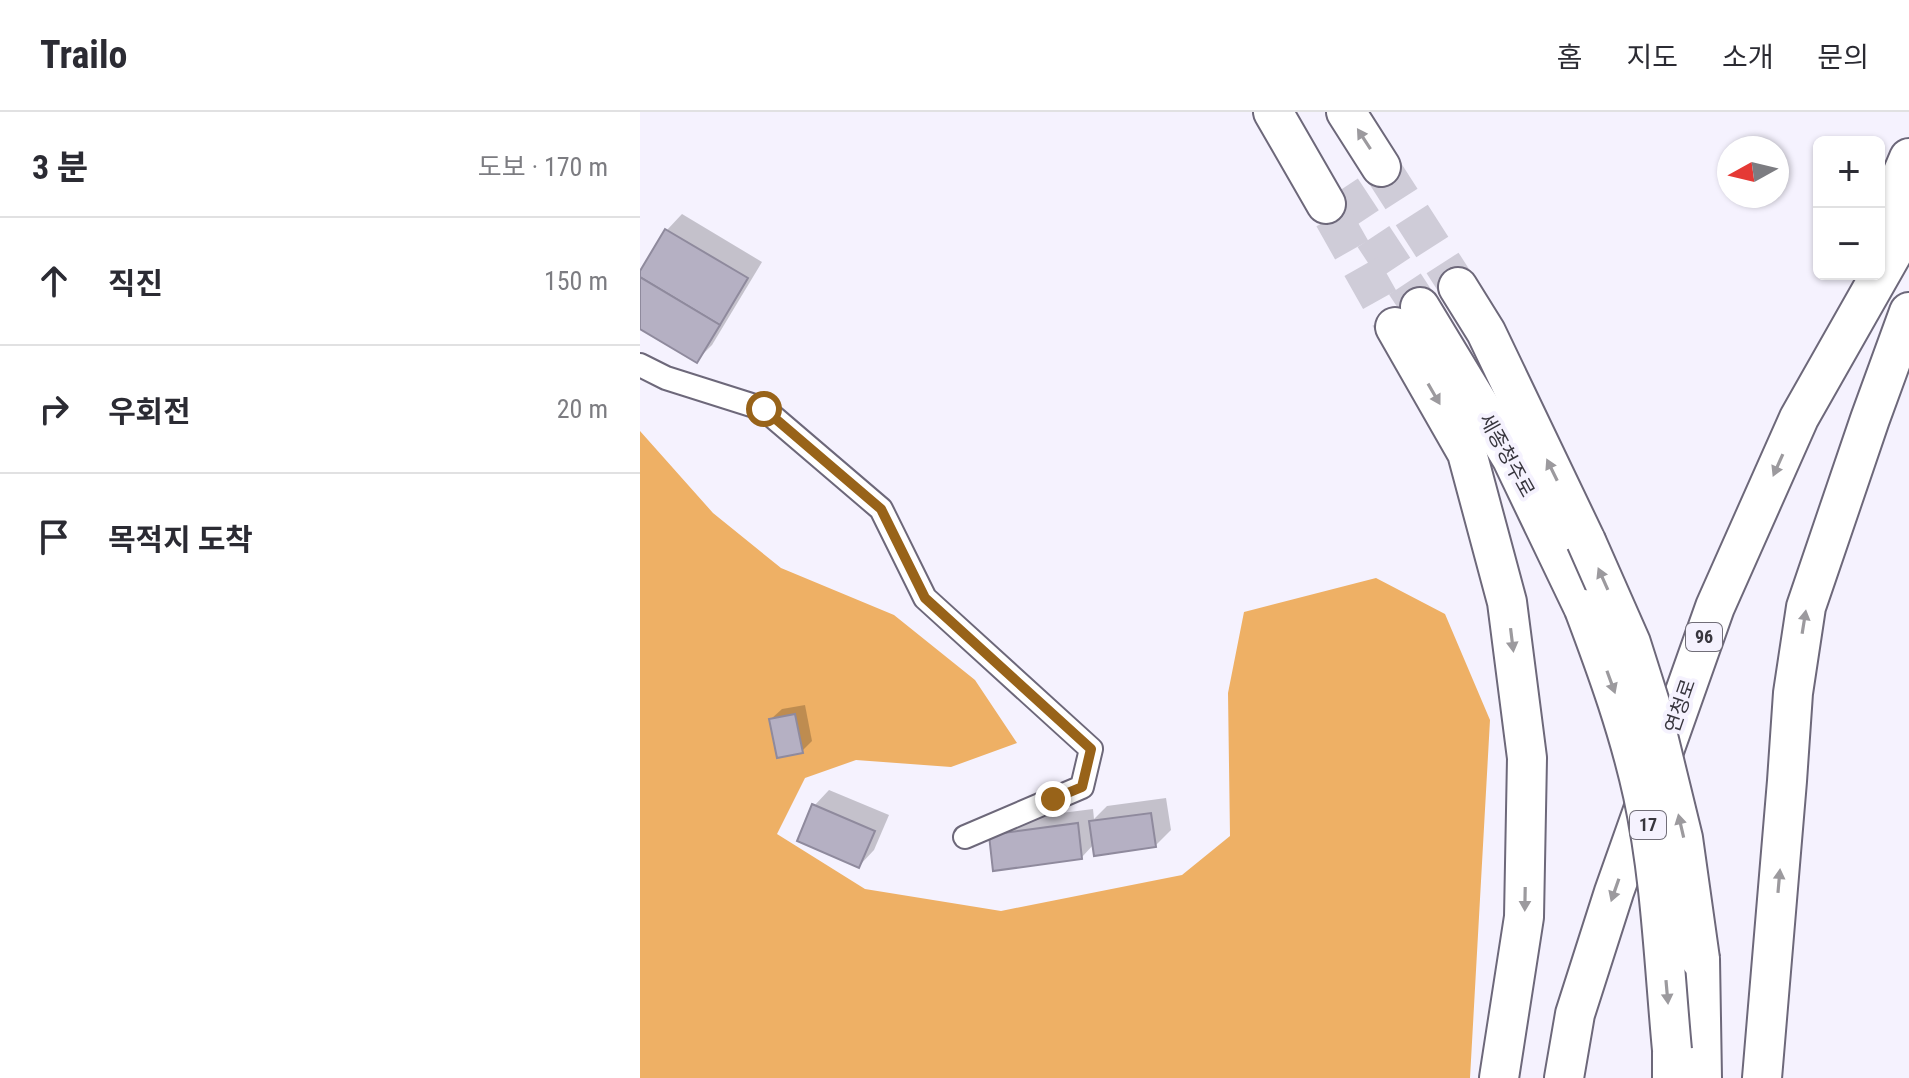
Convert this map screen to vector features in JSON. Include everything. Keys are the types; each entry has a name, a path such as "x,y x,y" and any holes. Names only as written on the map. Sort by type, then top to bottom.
{"highway":[{"path":"1273,112 1334,197 1290,112"},
{"path":"1346,112 1381,167"},
{"path":"1885,215 1909,158"},
{"name":"연청로","path":"1564,1077 1575,1014 1614,892 1715,607 1799,418 1909,224"},
{"path":"1799,418 1857,280"},
{"name":"세종청주로","path":"1458,287 1486,332 1586,541 1631,643 1650,703 1683,838 1700,959 1702,1078"},
{"path":"1762,1078 1793,693 1806,607 1909,312"},
{"name":"세종청주로","path":"1499,1078 1524,917 1527,758 1507,602 1467,453 1408,317 1512,459 1584,609 1618,702 1643,796 1658,889 1672,1064"},
{"path":"1870,419 1909,346"},
{"path":"1770,1078 1772,959"}],"street":[{"path":"640,365 666,378 764,409 881,509 925,598 1091,749 1082,787 965,837"}],"shaded area":[{"path":"640,431 713,513 781,568 894,615 975,680 1017,743 951,767 856,760 805,778 777,834 865,889 1001,911 1182,875 1230,836 1228,693 1244,612 1376,578 1445,614 1490,720 1470,1078 640,1078"}],"building":[{"path":"665,229 748,278 720,325 640,277 640,271"},
{"path":"640,277 720,325 697,363 640,329"},
{"path":"795,714 803,753 777,758 769,719"},
{"path":"812,804 875,831 859,868 797,841"},
{"path":"1151,813 1156,847 1094,856 1089,821"},
{"path":"1078,823 1082,859 993,871 989,835"}],"tunnel":[{"path":"1381,167 1458,287"},
{"path":"1342,189 1420,307"},
{"path":"1333,217 1395,327"}],"route":[{"path":"764,409 881,509 925,598 1091,749 1082,787 1053,799"}]}
